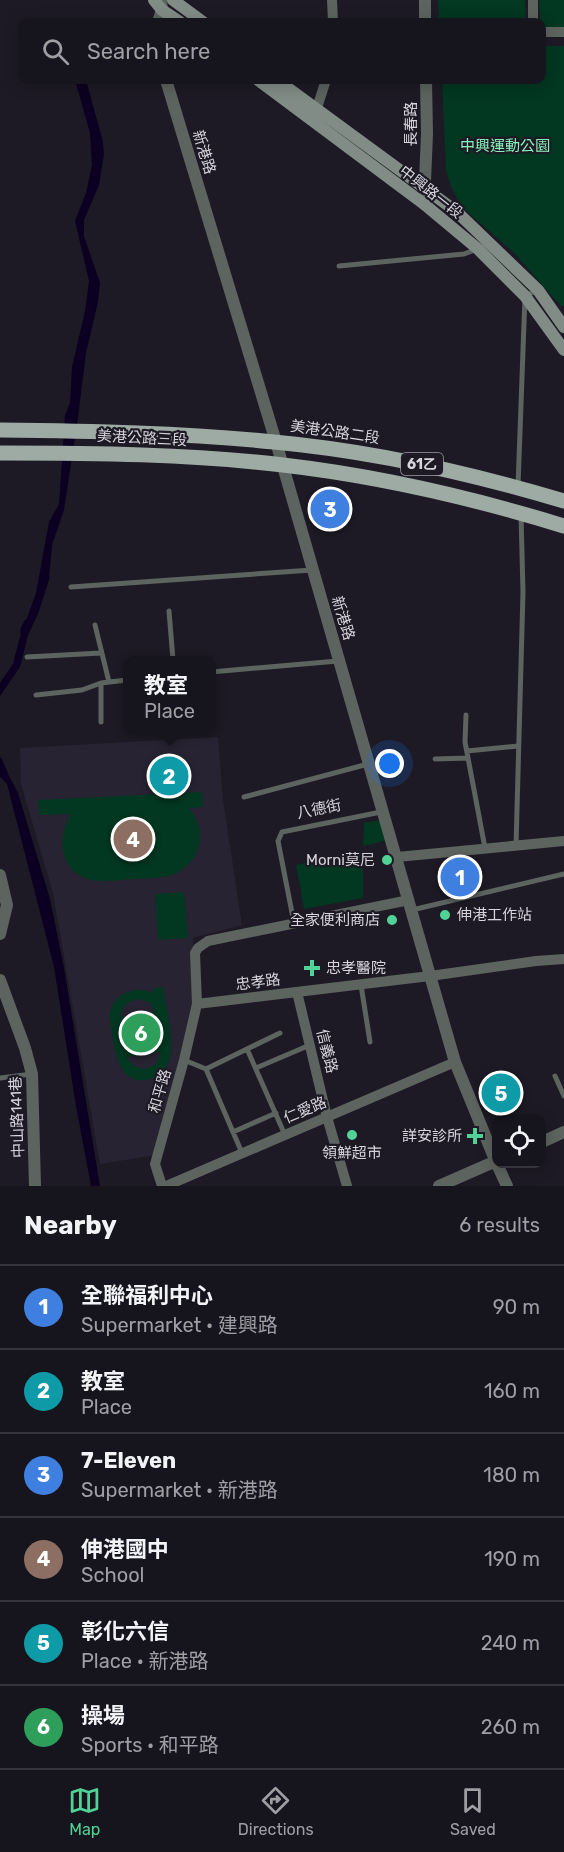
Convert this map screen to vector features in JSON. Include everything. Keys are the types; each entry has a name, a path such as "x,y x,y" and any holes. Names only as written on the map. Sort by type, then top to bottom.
{"main road":[{"path":"173,0 198,18"},
{"path":"159,3 176,18"},
{"name":"中興路一段","path":"265,84 424,187 457,212 538,290 564,327"},
{"name":"中興路一段","path":"286,84 315,115 478,249 525,296 564,350"},
{"name":"美港公路三段","path":"0,430 193,435 276,442"},
{"name":"美港公路二段","path":"276,442 348,451 428,465 564,501"},
{"name":"美港公路三段","path":"0,453 68,453 282,465"},
{"name":"61乙","path":"282,465 356,475 434,491 564,526"}],"street":[{"path":"332,0 333,18"},
{"path":"424,0 425,18"},
{"path":"533,0 533,18"},
{"path":"158,18 159,3"},
{"path":"546,33 564,32"},
{"name":"新港路","path":"167,84 276,442 455,1062 492,1152"},
{"path":"315,115 325,84"},
{"name":"長春路","path":"424,204 426,84"},
{"path":"397,857 564,841"},
{"path":"0,875 7,905 0,934"},
{"path":"294,922 410,905"},
{"name":"和平路","path":"164,1186 155,1164 197,1004 195,953 208,941 294,922"},
{"name":"忠孝路","path":"197,1004 361,985 536,960 564,960"},
{"name":"中山路141巷","path":"0,980 32,1074 35,1186"},
{"name":"信義路","path":"297,992 327,1117 347,1186"},
{"name":"仁愛路","path":"164,1186 455,1062"},
{"path":"546,1140 564,1132"},
{"path":"439,1186 492,1164"},
{"name":"新港路","path":"499,1168 507,1186"}],"lane":[{"path":"339,266 465,254 478,249"},
{"path":"518,487 525,296 538,290"},
{"path":"516,846 523,592 521,513"},
{"path":"71,587 313,570"},
{"path":"169,611 172,656"},
{"path":"95,625 109,682"},
{"path":"27,657 101,653"},
{"path":"216,672 340,661"},
{"path":"36,695 82,690 101,683 123,680"},
{"path":"101,683 101,722"},
{"path":"466,715 465,742 485,848"},
{"path":"435,759 518,746"},
{"path":"244,797 369,763"},
{"name":"八德街","path":"294,922 278,841 282,832 383,812"},
{"path":"410,905 564,874"},
{"path":"361,985 370,1042"},
{"path":"206,1069 280,1033"},
{"path":"256,1068 310,1045"},
{"path":"248,1049 285,1135"},
{"path":"184,1060 206,1069 242,1153"},
{"path":"0,1078 32,1074"},
{"path":"555,1076 564,1096"},
{"path":"233,1132 276,1113"}],"shaded area":[{"path":"76,84 87,84 103,142 104,155 99,185 84,220 84,236 100,283 98,302 86,353 64,510 52,545 49,580 38,614 28,635 20,667 0,696 0,683 13,664 36,593 49,522 59,504 65,415 70,403 72,367 85,311 89,281 75,221 86,193 92,165 90,133"},
{"path":"218,737 223,800 242,925 193,938 193,1005 156,1155 100,1164 53,893 21,784 20,748"},
{"path":"0,759 18,793 50,899 64,968 100,1186 91,1186 54,967 7,784 0,777"}],"green space":[{"path":"438,0 525,0 526,18 439,18"},
{"path":"539,0 564,0 564,29 546,29 546,18 540,18"},
{"name":"中興運動公園","path":"546,46 564,46 564,306 561,306 514,253 462,207 452,189 446,171 442,84 546,84"},
{"path":"202,792 203,807 189,808 199,826 199,844 196,853 184,868 175,874 160,878 99,881 78,875 66,860 63,851 64,832 71,814 39,815 38,800"},
{"path":"381,820 385,841 363,846 364,823"},
{"path":"363,850 363,898 304,909 296,865"},
{"path":"184,892 188,938 158,940 155,894"},
{"path":"163,987 171,1036 169,1061 164,1071 155,1077 144,1080 136,1079 129,1076 119,1063 114,1047 110,1014 115,1001 120,996 139,990 153,993 153,988","holes":["139,999 150,1003 155,1012 121,1017 126,1005","161,1052 156,1064 148,1068 136,1067 127,1057"]}],"waterway":[{"path":"22,635 26,621"},
{"path":"0,759 6,772"}],"place":[{"name":"7-Eleven","path":"330,509"},
{"name":"教室","path":"169,776"},
{"name":"伸港國中","path":"133,839"},
{"name":"Morni莫尼","path":"387,860"},
{"name":"全聯福利中心","path":"460,877"},
{"name":"伸港工作站","path":"445,915"},
{"name":"全家便利商店","path":"392,920"},
{"name":"忠孝醫院","path":"312,968"},
{"name":"操場","path":"141,1033"},
{"name":"彰化六信","path":"501,1093"},
{"name":"領鮮超市","path":"352,1135"},
{"name":"詳安診所","path":"475,1136"}]}
